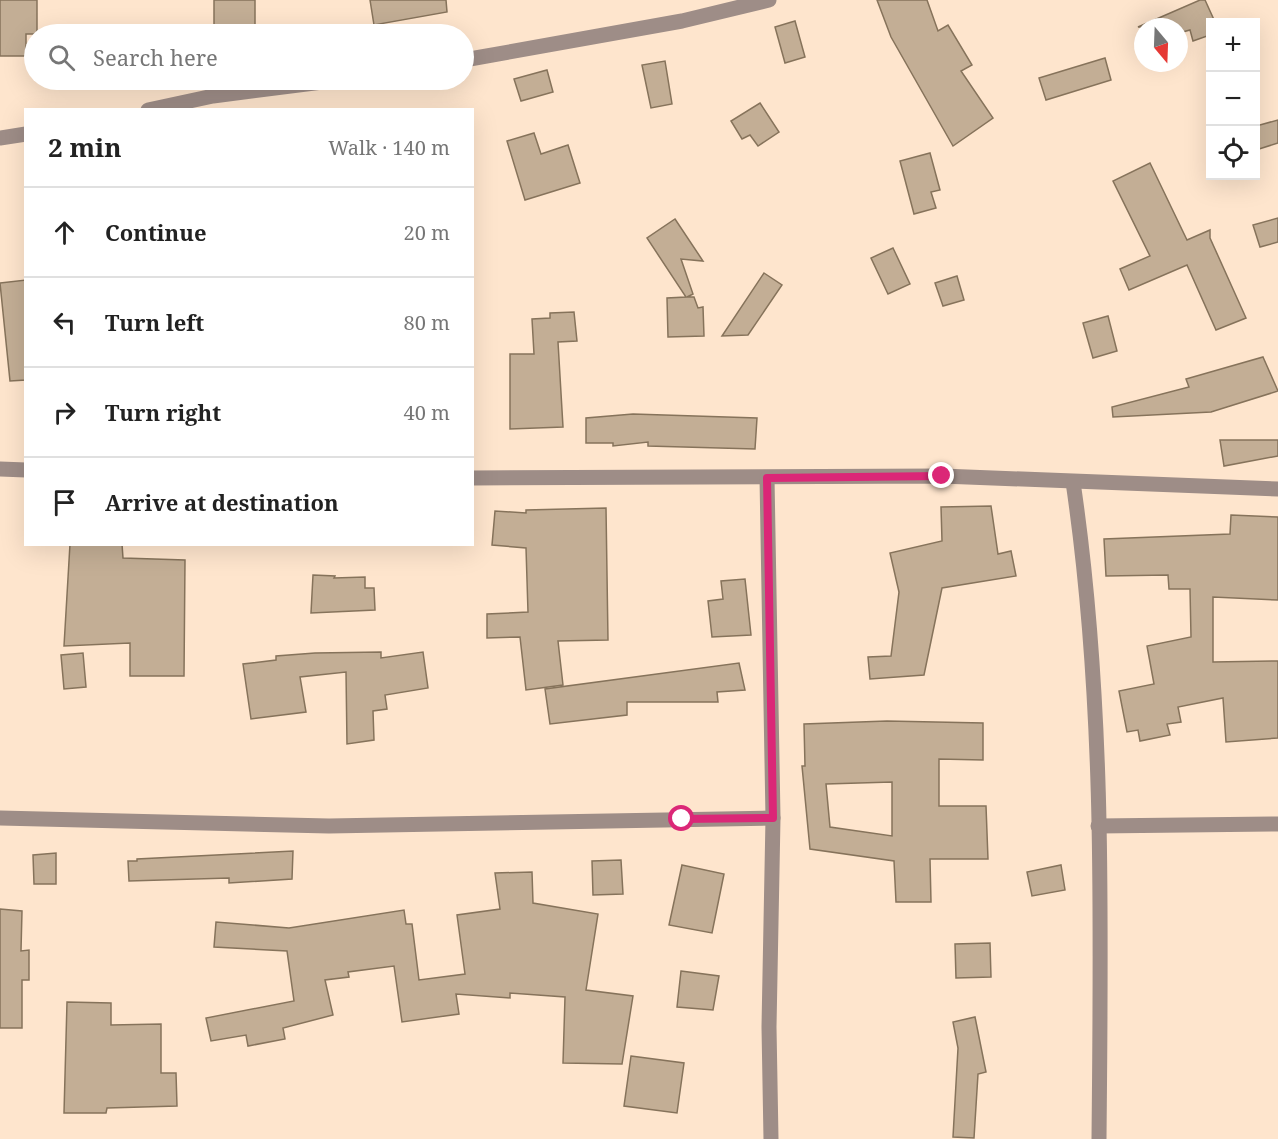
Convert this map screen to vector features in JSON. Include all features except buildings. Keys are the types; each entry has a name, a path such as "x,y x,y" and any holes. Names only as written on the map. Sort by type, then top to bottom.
{"street":[{"path":"474,58 682,21 769,0"},
{"path":"157,108 213,96 260,90"},
{"path":"0,138 24,134"},
{"path":"0,469 24,470"},
{"path":"474,478 942,476 1278,489"},
{"path":"767,478 773,818 769,1027 771,1139"},
{"path":"1073,482 1086,565 1098,826 1101,958 1099,1139"},
{"path":"0,818 329,826 773,818"},
{"path":"1098,826 1278,824"}],"route":[{"path":"682,819 773,818 767,478 942,476"}]}
